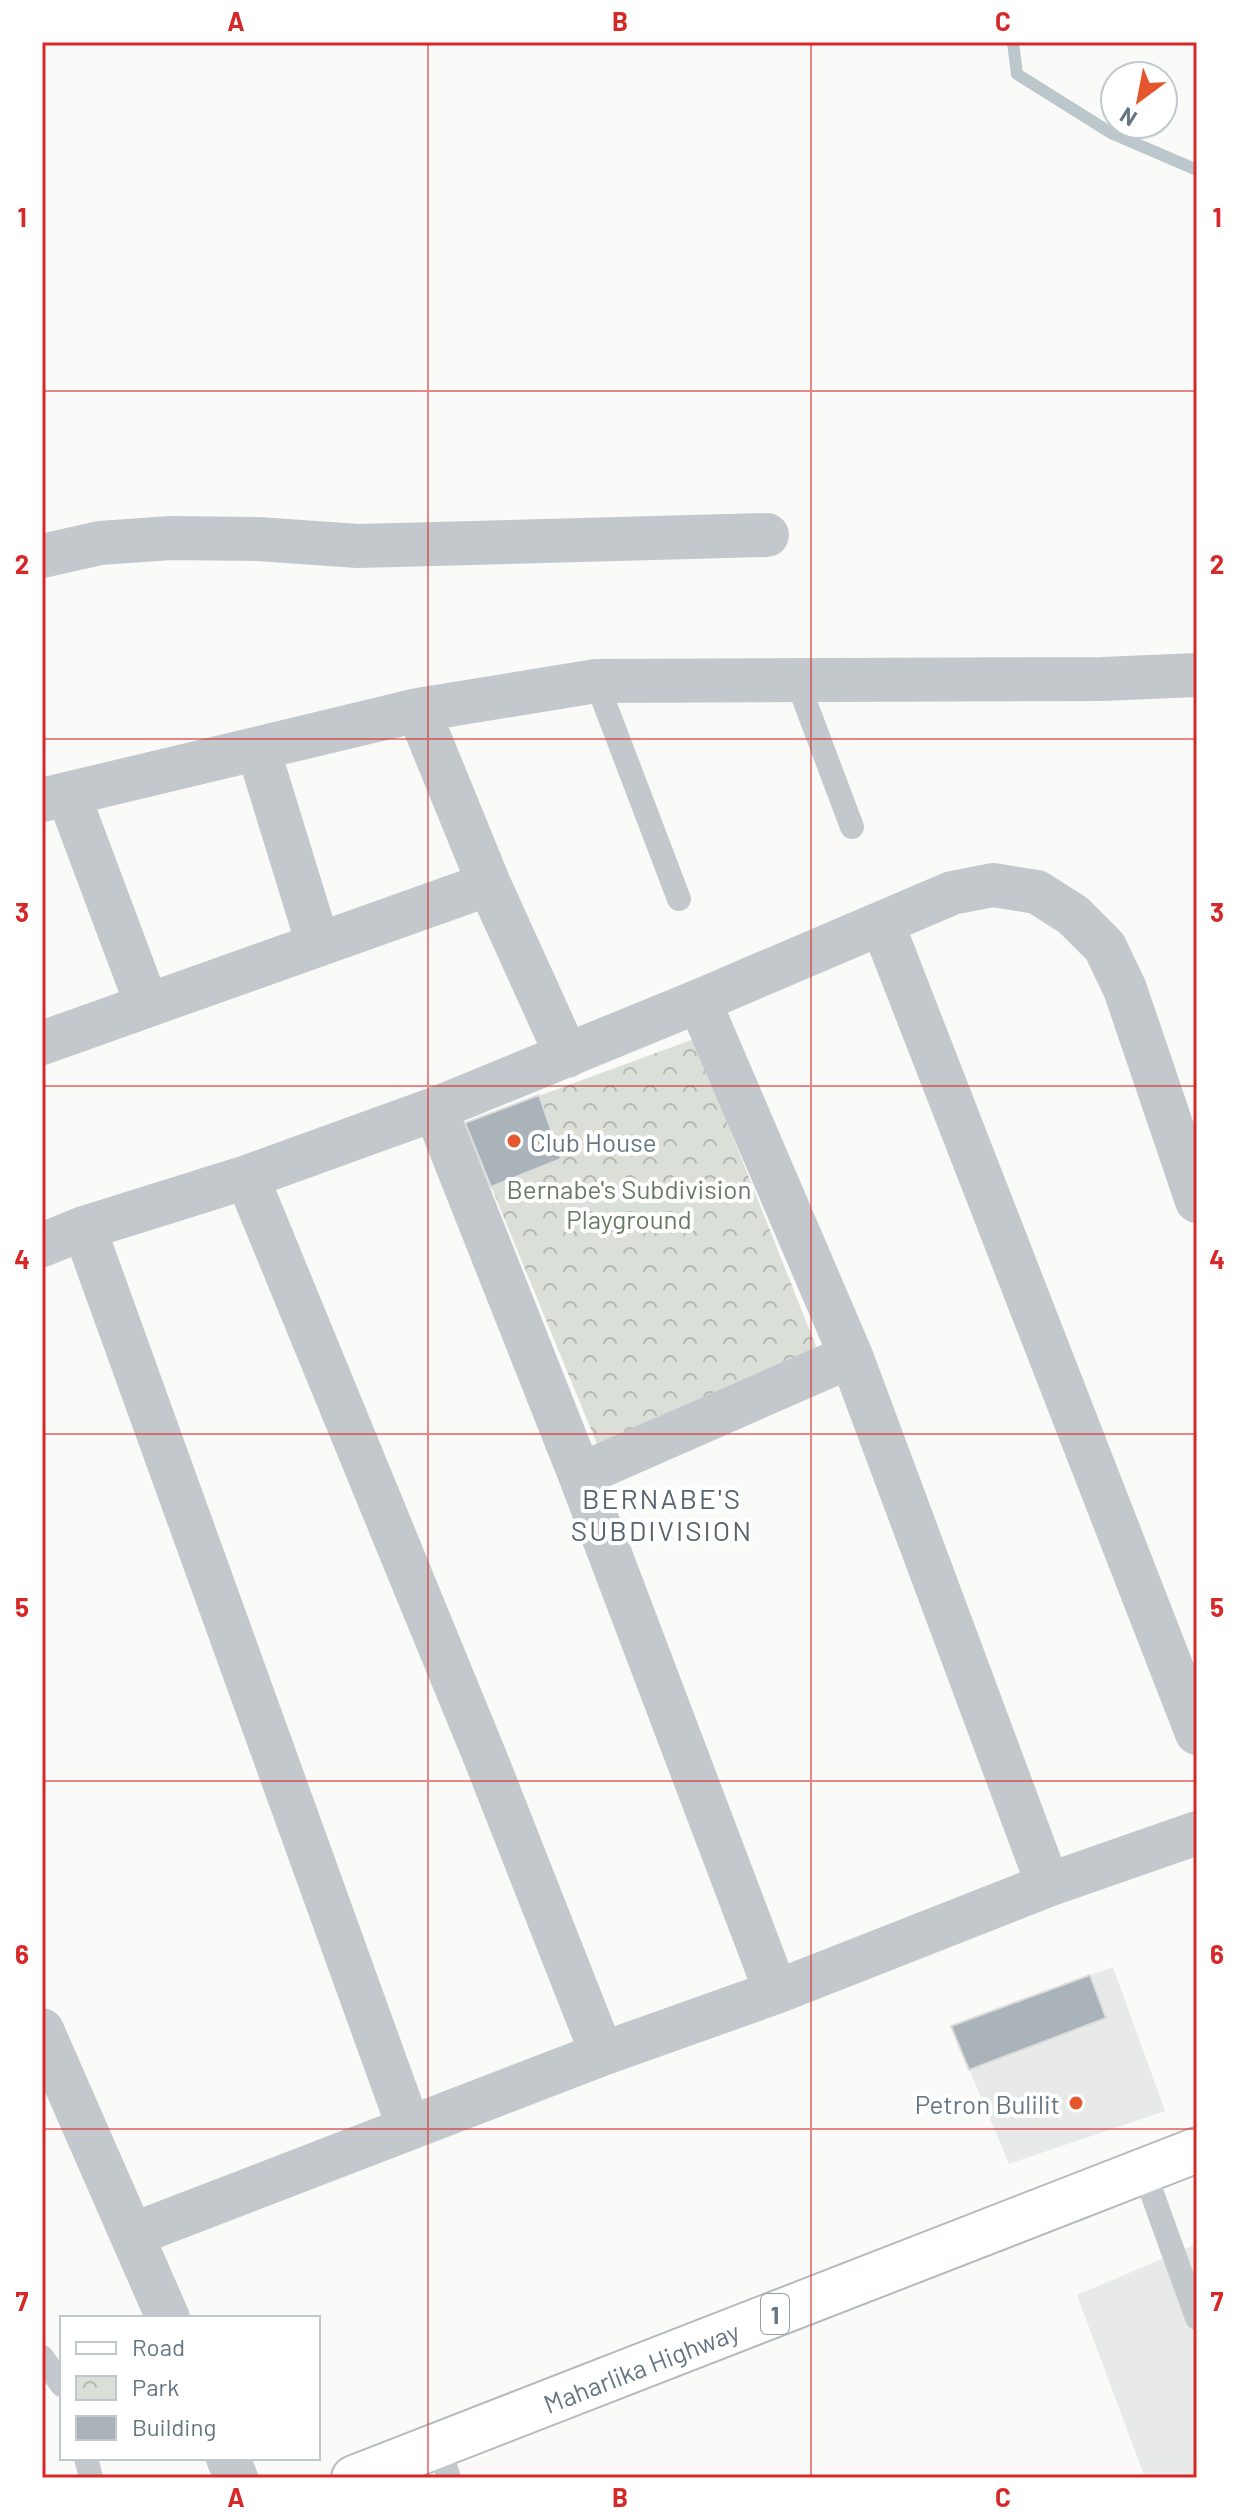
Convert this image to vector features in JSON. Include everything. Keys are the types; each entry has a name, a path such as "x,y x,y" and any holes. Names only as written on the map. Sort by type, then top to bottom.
{"main road":[{"name":"Maharlika Highway","path":"354,2478 444,2462 1197,2150"}],"street":[{"path":"42,556 100,543 171,538 258,539 358,546 767,535"},
{"path":"147,1005 55,797 418,710 596,681 1102,679 1197,675"},
{"path":"418,710 489,884 567,1056"},
{"path":"258,749 318,944"},
{"path":"42,1043 489,884"},
{"path":"42,1245 84,1228 247,1177 435,1109 952,893 993,885 1037,892 1073,915 1105,947 1125,989 1197,1201"},
{"path":"882,923 1197,1733"},
{"path":"699,1001 851,1356 1048,1885"},
{"path":"435,1109 580,1475 776,1992"},
{"path":"247,1177 485,1757 602,2054"},
{"path":"84,1228 409,2128"},
{"path":"580,1475 851,1356"},
{"path":"132,2235 602,2054 776,1992 1048,1885 1197,1833"},
{"path":"42,2030 167,2316"}],"lane":[{"path":"796,678 852,827"},
{"path":"596,681 679,899"},
{"path":"1144,2171 1197,2318"},
{"path":"42,2357 60,2382"}],"shaded area":[{"path":"1113,1967 1165,2111 1009,2164 951,2026"},
{"path":"1197,2244 1197,2478 1145,2478 1077,2295"}],"green space":[{"name":"Bernabe's Subdivision Playground","path":"694,1039 819,1354 597,1444 465,1123"}],"building":[{"name":"Club House","path":"539,1095 561,1159 491,1187 465,1123"},
{"path":"1090,1975 1106,2018 969,2070 951,2026"}],"waterway":[{"path":"1013,42 1017,74 1111,133 1197,170"}],"place":[{"name":"Club House","path":"514,1141"},
{"name":"Petron Bulilit","path":"1076,2103"}],"district":[{"name":"BERNABE'S SUBDIVISION","path":"662,1514"}]}
